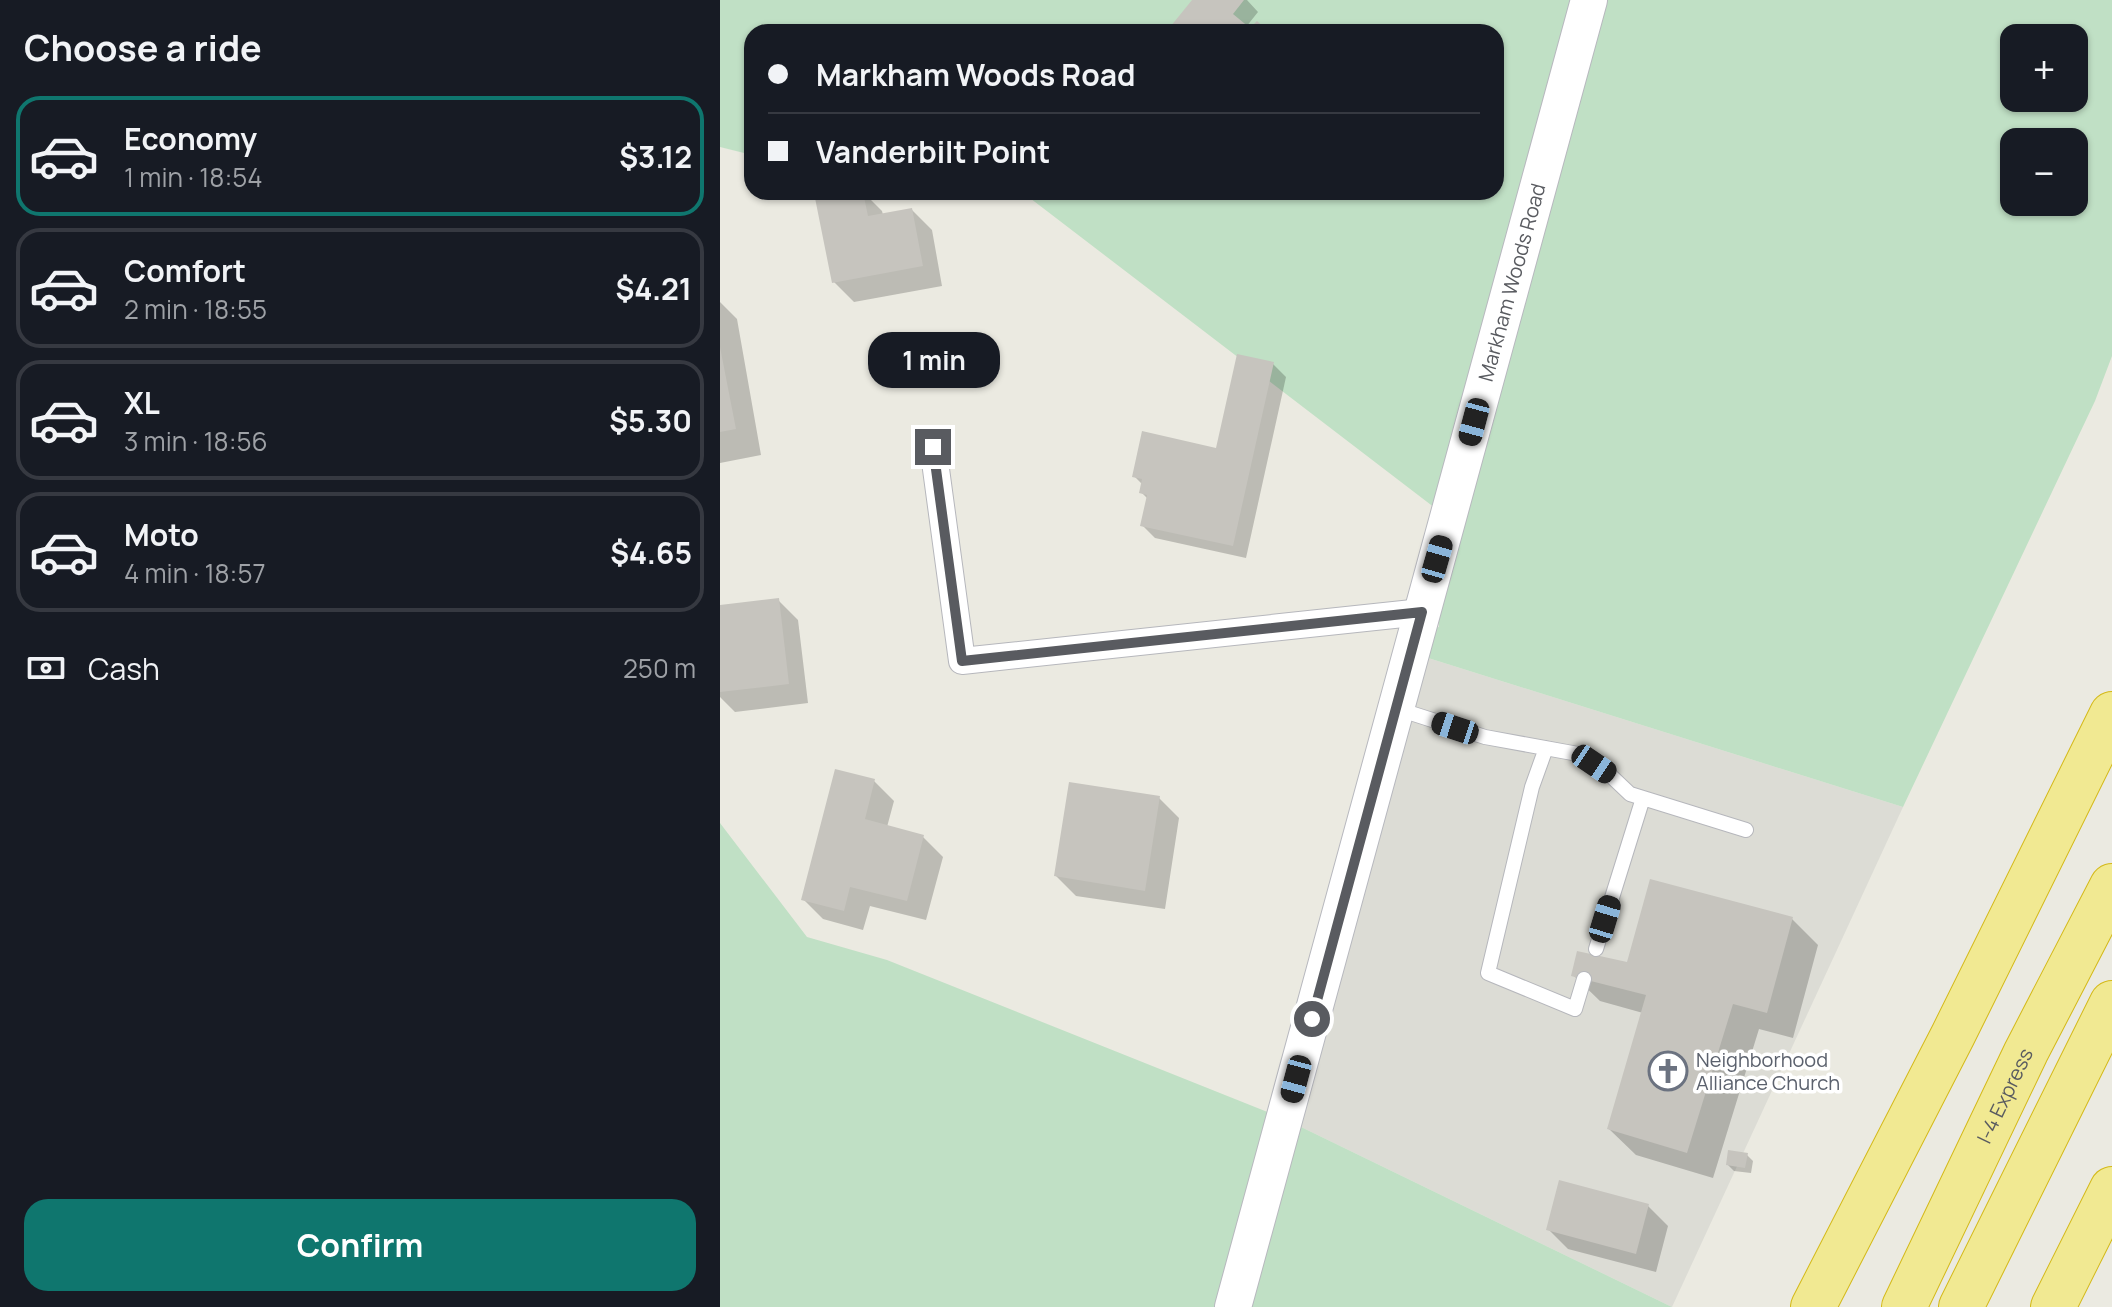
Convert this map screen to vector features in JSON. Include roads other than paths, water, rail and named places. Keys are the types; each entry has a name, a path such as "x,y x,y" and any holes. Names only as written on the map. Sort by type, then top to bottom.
{"highway":[{"path":"1813,1307 1953,1035 2112,714"},
{"name":"I-4 Express","path":"1904,1307 2026,1052 2112,886"},
{"path":"1961,1307 2112,1003"},
{"path":"2053,1307 2112,1189"}],"main road":[{"name":"Markham Woods Road","path":"1233,1307 1589,0"}],"street":[{"path":"933,447 962,661 1422,612"}],"lane":[{"path":"1395,708 1485,737 1578,754 1610,775 1630,794 1746,830"},
{"path":"1546,748 1532,787 1488,973 1575,1009 1584,979"},
{"path":"1596,949 1643,798"}],"place":[{"name":"Neighborhood Alliance Church","path":"1668,1071"}]}
